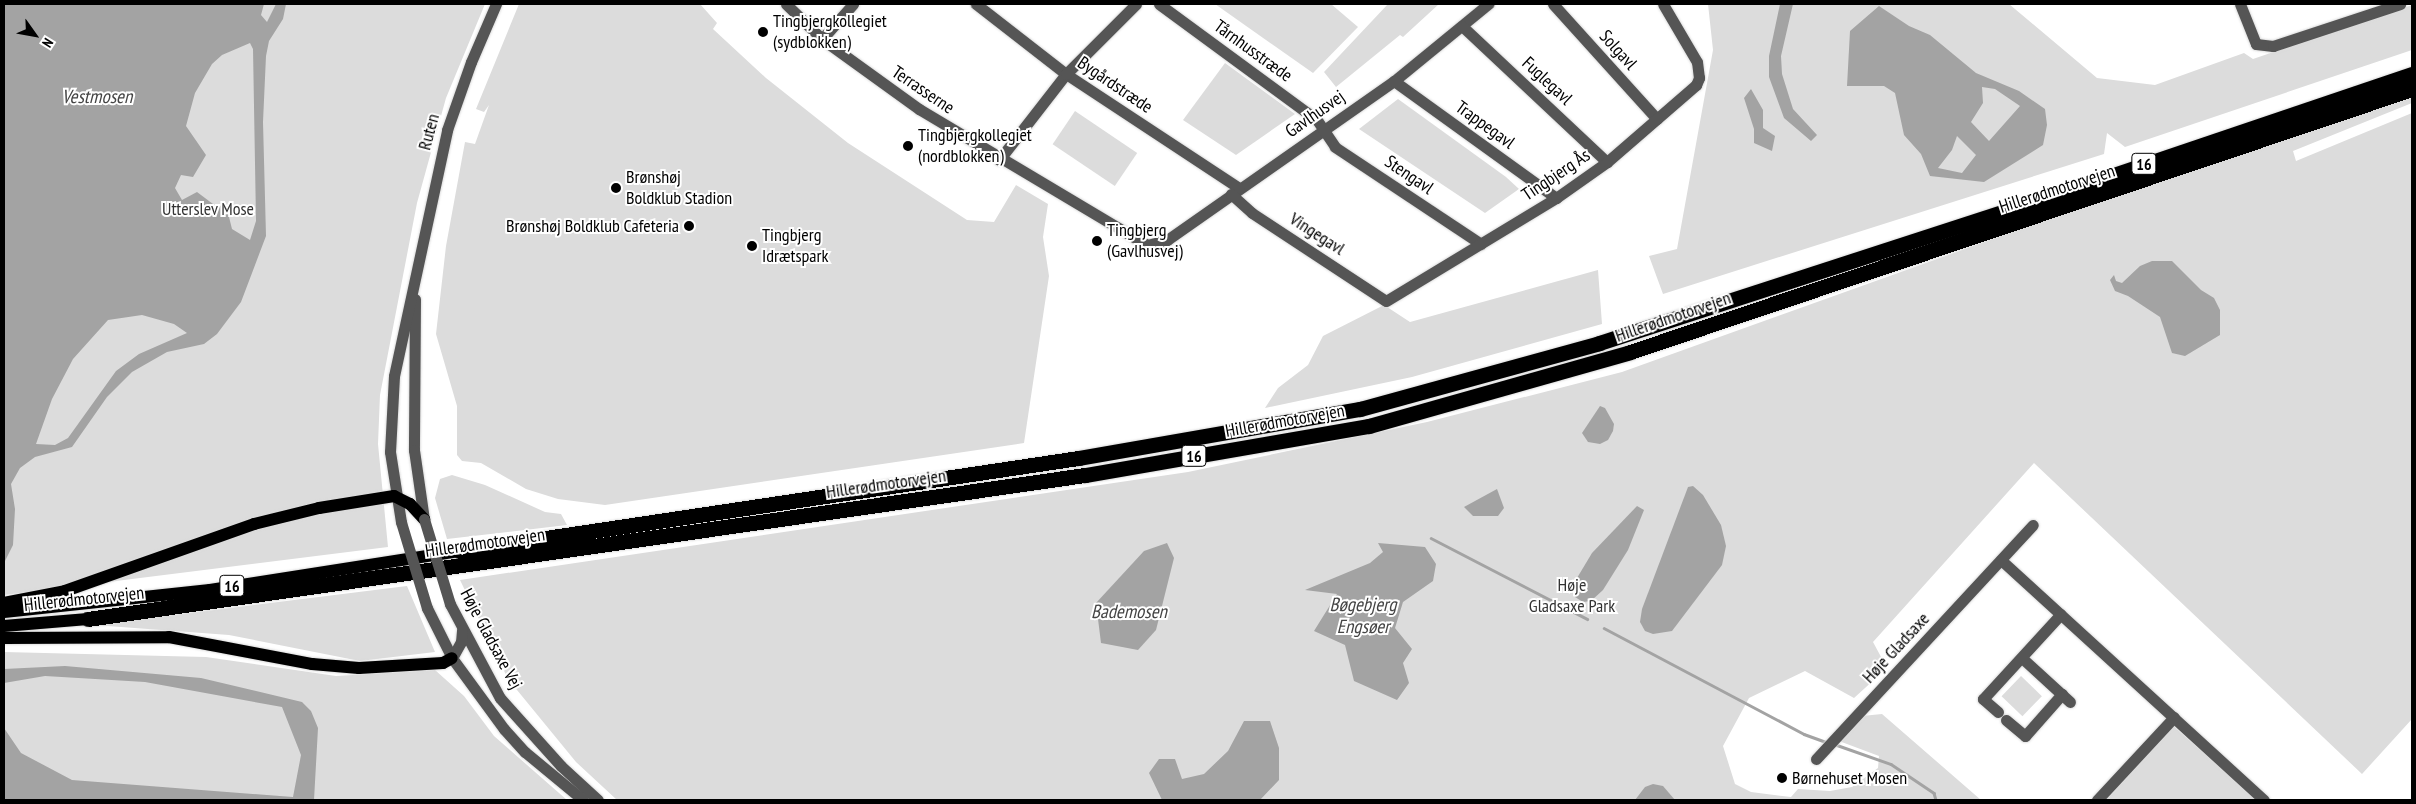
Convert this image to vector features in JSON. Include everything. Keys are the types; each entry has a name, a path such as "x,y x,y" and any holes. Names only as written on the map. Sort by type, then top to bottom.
{"highway":[{"path":"2257,126 2412,65"},
{"name":"Hillerødmotorvejen","path":"459,551 1078,458 1360,409 1599,344 2412,74"},
{"name":"Hillerødmotorvejen","path":"88,619 1085,475 1369,426 1630,352 2412,91"}],"main road":[{"path":"4,603 66,591 254,524 319,508 394,496 410,504 424,519"},
{"name":"Hillerødmotorvejen","path":"4,612 210,590 459,551"},
{"name":"Hillerødmotorvejen","path":"4,626 88,619"},
{"path":"4,638 169,637 312,664 359,668 443,663 452,658"}],"street":[{"name":"Ruten","path":"394,496 390,422 394,376 415,274 453,112 496,4"},
{"name":"Terrasserne","path":"786,4 822,38 919,109 999,160 1136,241 1156,245"},
{"path":"822,38 853,4"},
{"name":"Bygårdstræde","path":"976,4 1066,74 1235,191"},
{"path":"999,160 1066,74 1136,4"},
{"name":"Tårnhusstræde","path":"1159,4 1317,120 1323,130"},
{"name":"Gavlhusvej","path":"1156,245 1394,81 1488,4"},
{"name":"Solgavl","path":"1553,4 1657,120"},
{"name":"Tingbjerg Ås","path":"1386,301 1556,198 1607,162 1696,85 1699,78 1697,62 1663,4"},
{"path":"2240,4 2251,37 2264,46 2273,46 2400,4"},
{"name":"Fuglegavl","path":"1462,26 1607,162"},
{"name":"Trappegavl","path":"1394,81 1556,198"},
{"name":"Stengavl","path":"1323,130 1335,148 1481,244"},
{"name":"Vingegavl","path":"1235,191 1252,213 1386,301"},
{"name":"Ruten","path":"415,274 414,450 424,519"},
{"name":"Høje Gladsaxe Vej","path":"394,496 427,608 452,658 504,729 538,763 583,800"},
{"name":"Høje Gladsaxe Vej","path":"424,519 450,604 462,630 500,698 561,766 598,800"},
{"name":"Høje Gladsaxe","path":"1816,759 2033,525"},
{"path":"2002,560 2264,800"},
{"path":"2022,658 2066,698 2025,736 1983,700 2061,614"},
{"path":"452,658 461,642 462,630"},
{"path":"2097,800 2174,717"}],"green space":[{"name":"Utterslev Mose","path":"4,4 485,4 446,98 417,203 380,395 378,444 388,547 4,595"},
{"name":"Tingbjerg Idrætspark","path":"519,4 700,4 717,23 713,29 766,78 848,143 967,220 994,222 1016,185 1048,204 1043,237 1049,276 1024,443 605,505 558,499 526,489 481,463 462,461 457,455 457,406 436,334 446,246 465,142 475,144 489,105 484,112 476,109"},
{"path":"1215,4 1331,4 1358,27 1313,73"},
{"path":"1388,4 1439,4 1403,37 1400,35 1336,87 1324,72"},
{"path":"1708,4 2009,4 2097,78 2155,85 2244,53 2253,59 2412,5 2412,50 2125,147 2107,133 2104,154 1663,294 1649,256 1677,249 1713,50"},
{"path":"1225,63 1295,114 1236,155 1183,120"},
{"name":"Høje Gladsaxe Park","path":"2412,98 2412,103 2293,151 2296,161 2412,113 2412,719 2362,774 2034,463 1873,642 1887,668 1854,698 1805,671 1749,698 1723,746 1735,784 1751,792 1791,797 1798,789 1830,791 1852,787 1878,768 1879,756 1839,741 1862,716 1882,714 1981,800 617,800 576,762 508,679 460,580 1188,472 1427,422 1622,372 2202,164"},
{"path":"1398,99 1506,177 1519,189 1485,213 1359,129"},
{"path":"1075,111 1137,153 1115,186 1053,144"},
{"path":"1598,270 1602,324 1412,377 1265,408 1278,388 1308,365 1323,336 1384,305 1410,322"},
{"path":"452,475 485,485 545,512 561,514 567,525 447,539 435,498 440,479"},
{"path":"407,586 435,652 360,661 229,635 94,625"},
{"path":"4,652 206,657 336,676 435,670 464,696 494,736 567,800 4,800"},
{"path":"2021,676 2042,696 2022,716 2002,696"},
{"path":"2171,724 2257,800 2100,800"}],"water":[{"name":"Vestmosen","path":"4,4 264,4 261,15 267,22 276,4 286,4 283,19 269,41 266,56 263,122 266,236 241,302 217,334 204,344 167,352 132,372 107,397 72,447 35,457 20,468 11,484 15,509 13,545 4,563","holes":["250,43 253,49 256,221 250,240 232,229 227,209 223,205 217,207 197,192 182,200 175,188 181,175 193,177 206,155 186,126 195,93 212,64 222,55","142,315 174,324 187,333 139,354 116,371 68,438 55,445 36,444 52,399 73,359 108,320"]},
{"path":"1780,4 1793,4 1781,56 1782,74 1793,109 1817,135 1811,141 1784,118 1769,77 1769,56"},
{"path":"1879,6 1909,26 1930,35 1976,73 2019,91 2045,109 2047,125 2043,145 1984,182 1930,176 1921,154 1904,135 1895,93 1884,86 1847,86 1850,31","holes":["1982,87 1995,89 2020,106 1989,141 1971,122 1983,103","1957,136 1976,155 1962,173 1938,168 1952,150"]},
{"path":"1751,89 1763,110 1763,128 1775,136 1772,151 1754,143 1754,129 1744,98"},
{"path":"2152,261 2172,261 2201,290 2214,298 2220,310 2220,335 2185,356 2172,353 2160,317 2128,296 2115,291 2110,280 2114,275 2116,281 2122,283 2140,266"},
{"path":"1600,406 1605,408 1614,424 1613,431 1608,440 1600,444 1588,442 1582,433"},
{"path":"1693,486 1703,495 1721,525 1726,546 1722,565 1672,631 1653,634 1645,631 1640,622 1642,609 1688,487"},
{"path":"1497,489 1504,508 1498,516 1473,516 1464,507"},
{"path":"1637,506 1644,510 1628,550 1603,590 1591,601 1583,602 1575,597 1577,578 1592,553"},
{"name":"Bademosen","path":"1167,543 1174,558 1156,630 1138,650 1101,643 1096,603 1144,551"},
{"name":"Bøgebjerg Engsøer","path":"1378,543 1425,547 1436,564 1433,581 1403,602 1395,628 1412,649 1403,663 1409,683 1397,700 1354,681 1345,645 1314,631 1337,594 1305,590 1370,563 1383,552"},
{"path":"65,666 201,678 302,702 311,711 318,728 314,800 4,800 4,728 21,753 72,780 293,797 301,755 282,707 145,682 45,676 4,683 4,669"},
{"path":"1244,721 1270,721 1279,748 1279,780 1260,800 1162,800 1149,773 1159,759 1175,759 1182,779 1204,774 1228,751"},
{"path":"1653,784 1663,786 1675,800 1635,800 1645,787"}],"waterway":[{"path":"1431,538 1587,619"},
{"path":"1604,628 1804,734 1826,742"},
{"path":"1837,745 1891,764 1934,793 1936,800"}],"place":[{"name":"Tingbjergkollegiet (sydblokken)","path":"763,32"},
{"name":"Tingbjergkollegiet (nordblokken)","path":"908,146"},
{"name":"Brønshøj Boldklub Stadion","path":"616,188"},
{"name":"Brønshøj Boldklub Cafeteria","path":"689,226"},
{"name":"Tingbjerg (Gavlhusvej)","path":"1097,241"},
{"name":"Tingbjerg Idrætspark","path":"752,246"},
{"name":"Børnehuset Mosen","path":"1782,778"}]}
